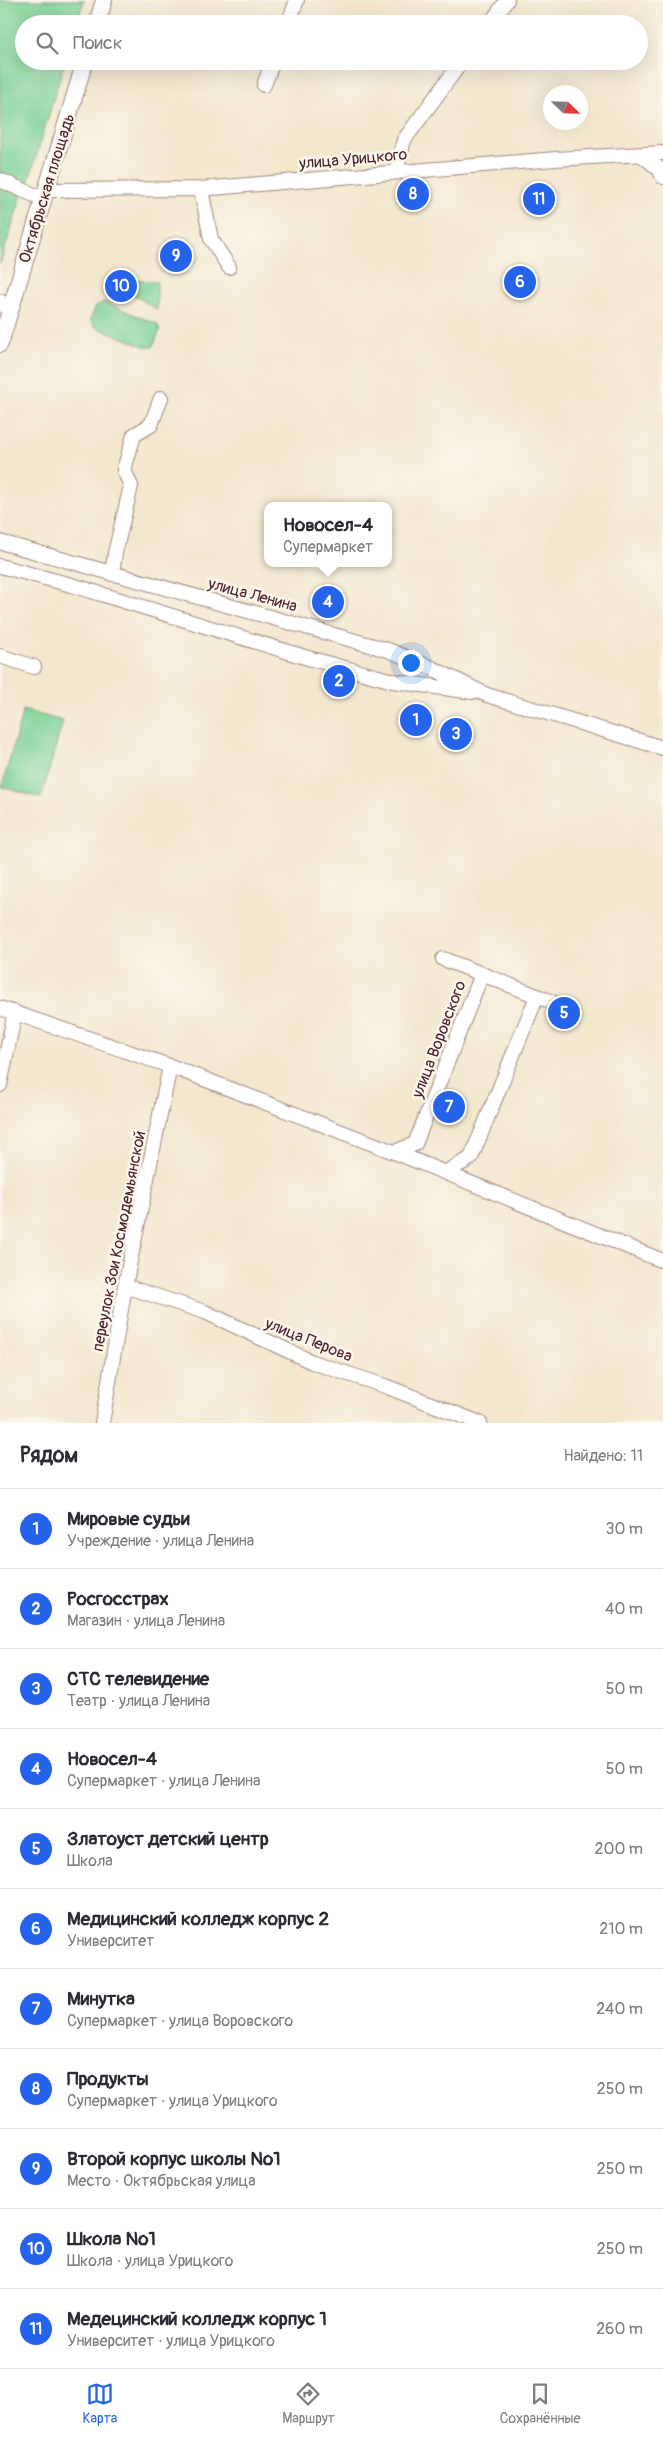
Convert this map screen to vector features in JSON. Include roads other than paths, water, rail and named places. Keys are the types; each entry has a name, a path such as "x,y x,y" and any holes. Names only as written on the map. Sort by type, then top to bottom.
{"main road":[{"path":"100,15 104,0"},
{"name":"Октябрьская площадь","path":"0,344 5,306 45,194 82,70"}],"street":[{"path":"291,15 297,0"},
{"path":"497,15 508,0"},
{"path":"264,85 270,70"},
{"path":"396,172 404,140 455,70"},
{"name":"улица Урицкого","path":"45,194 201,189 555,159 643,156 663,153"},
{"path":"643,156 659,168 663,177"},
{"path":"0,180 45,194"},
{"path":"201,189 212,239 221,258 229,267"},
{"path":"112,574 131,486 124,470 134,435 151,425 161,398"},
{"name":"улица Ленина","path":"0,542 388,650 432,668 487,695 659,744"},
{"path":"0,566 75,586 308,658 393,681 487,695"},
{"path":"0,656 34,667"},
{"path":"443,959 482,974"},
{"name":"улица Воровского","path":"394,1152 415,1144 482,974 552,1002"},
{"path":"446,1172 471,1158 537,996"},
{"path":"0,1008 170,1066 446,1172 663,1261"},
{"path":"0,1085 15,1012"},
{"name":"переулок Зои Космодемьянской","path":"102,1423 125,1286 170,1066"},
{"name":"улица Перова","path":"125,1286 205,1312 312,1362 385,1386 480,1423"}],"place":[{"name":"Продукты","path":"413,194"},
{"name":"Медецинский колледж корпус 1","path":"539,199"},
{"name":"Второй корпус школы №1","path":"176,256"},
{"name":"Медицинский колледж корпус 2","path":"520,282"},
{"name":"Школа №1","path":"121,286"},
{"name":"Новосел-4","path":"328,602"},
{"name":"Росгосстрах","path":"339,681"},
{"name":"Мировые судьи","path":"416,720"},
{"name":"СТС телевидение","path":"456,734"},
{"name":"Златоуст детский центр","path":"564,1013"},
{"name":"Минутка","path":"449,1107"}]}
